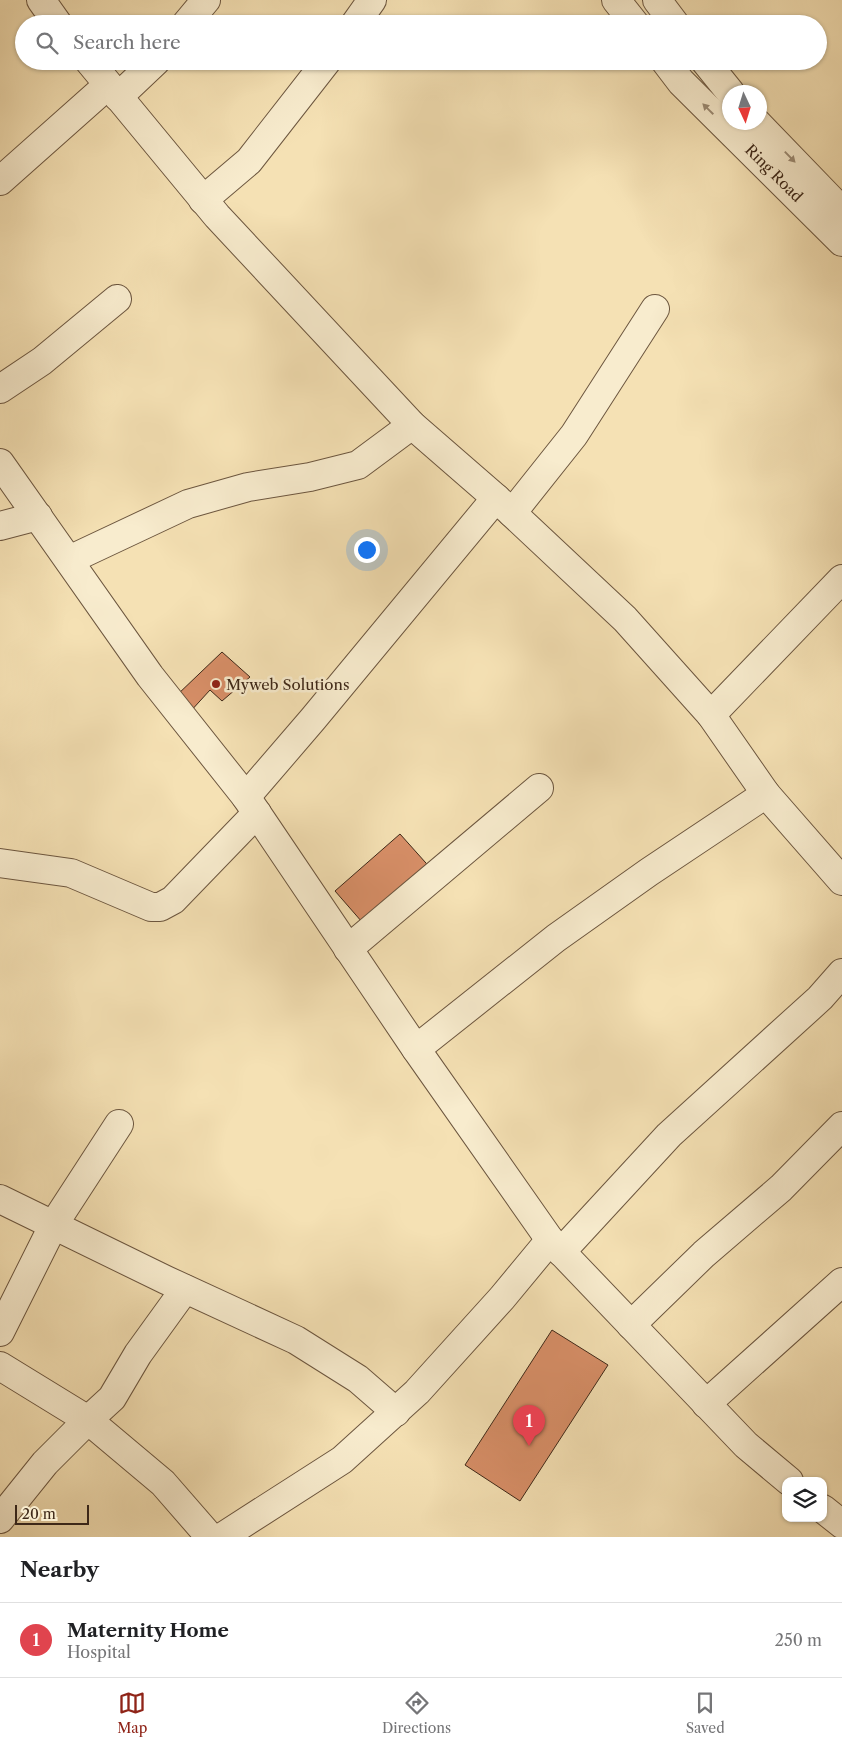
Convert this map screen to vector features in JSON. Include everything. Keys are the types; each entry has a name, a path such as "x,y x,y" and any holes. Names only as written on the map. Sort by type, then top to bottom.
{"street":[{"path":"40,0 51,15"},
{"path":"194,15 206,0"},
{"path":"361,15 372,0"},
{"path":"616,0 628,15"},
{"path":"657,0 668,15"},
{"path":"96,70 202,200 412,425 504,506 625,619 711,714 766,794 842,881"},
{"path":"0,181 113,91 143,70"},
{"path":"202,200 249,161 320,70"},
{"name":"Ring Road","path":"672,70 681,82 842,242"},
{"path":"712,70 724,85"},
{"name":"Ring Road","path":"764,130 842,211"},
{"path":"0,389 42,361 117,299"},
{"path":"0,863 71,873 151,907 160,907 173,900 251,805 314,719 504,506 574,435 655,309"},
{"path":"69,560 188,504 248,486 310,477 358,465 412,425"},
{"path":"0,463 150,676 251,805 416,1049 555,1246 746,1445 784,1477"},
{"path":"0,526 38,516"},
{"path":"711,714 842,579"},
{"path":"348,949 538,788"},
{"path":"416,1049 556,938 649,872 766,794"},
{"path":"222,1537 342,1460 396,1412 417,1392 502,1298 669,1134 820,998 842,972"},
{"path":"0,1332 54,1224 119,1124"},
{"path":"631,1325 704,1254 781,1188 842,1126"},
{"path":"0,1199 296,1340 358,1379 396,1412"},
{"path":"706,1404 842,1282"},
{"path":"0,1519 45,1463 112,1398 138,1354 186,1289"},
{"path":"0,1366 88,1420 163,1483 210,1537"},
{"path":"827,1512 842,1524"}],"building":[{"name":"Myweb Solutions","path":"222,652 250,677 222,701 210,690 189,713 176,696"},
{"path":"400,834 434,872 369,930 335,891"},
{"path":"552,1330 608,1365 520,1501 465,1465"}],"place":[{"name":"Myweb Solutions","path":"216,684"},
{"name":"Maternity Home","path":"529,1446"}]}
